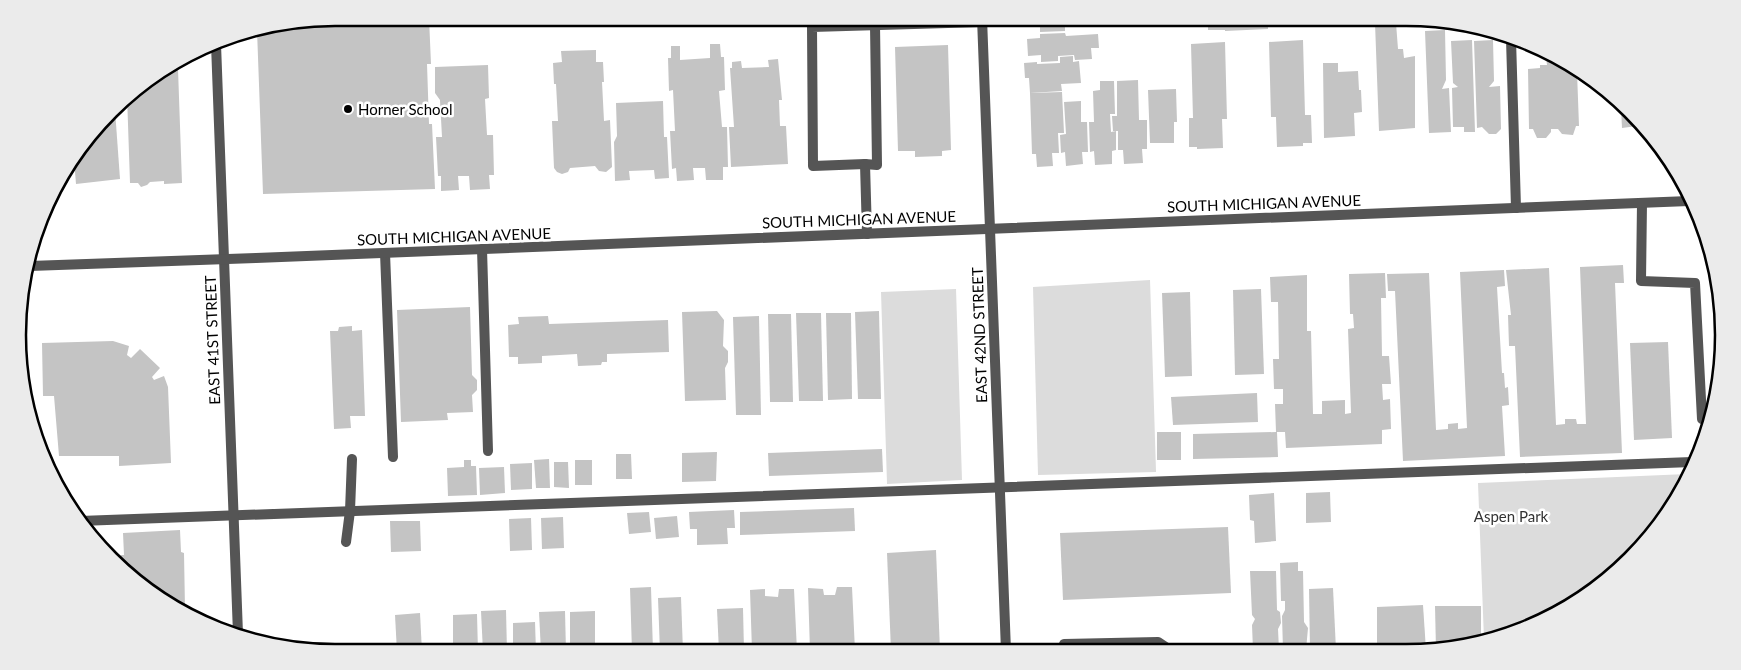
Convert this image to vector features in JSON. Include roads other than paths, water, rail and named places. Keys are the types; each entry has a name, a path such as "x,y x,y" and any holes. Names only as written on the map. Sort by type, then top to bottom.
{"street":[{"path":"844,26 812,27 813,166 877,165 875,26"},
{"name":"EAST 42ND STREET","path":"982,26 1006,644"},
{"path":"1511,45 1516,208"},
{"name":"EAST 41ST STREET","path":"216,50 238,628"},
{"path":"865,164 867,234"},
{"name":"SOUTH MICHIGAN AVENUE","path":"34,266 224,260 1684,201"},
{"path":"1642,203 1641,281 1695,283 1702,419"},
{"path":"482,249 488,451"},
{"path":"385,253 393,457"},
{"path":"346,542 350,512 352,459"},
{"path":"88,521 1687,462"},
{"path":"1064,644 1158,642 1161,644"}],"place":[{"name":"Horner School","path":"348,109"}],"park label":[{"name":"Aspen Park","path":"1511,516"}]}
